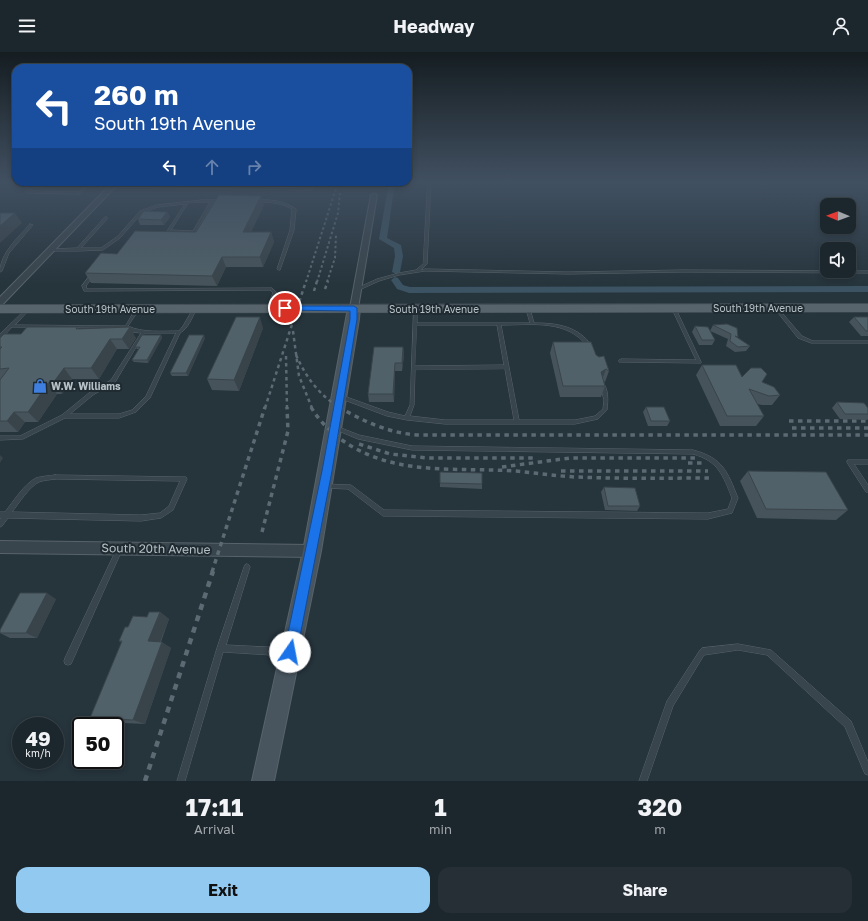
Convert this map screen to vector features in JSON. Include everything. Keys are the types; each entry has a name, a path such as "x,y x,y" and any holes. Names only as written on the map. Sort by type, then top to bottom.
{"main road":[{"path":"263,781 312,551 335,427 354,308"},
{"name":"South 19th Avenue","path":"0,309 868,308"}],"street":[{"path":"0,302 84,216"},
{"path":"354,308 370,216"},
{"name":"South 20th Avenue","path":"0,547 312,551"}],"lane":[{"path":"51,250 102,249 119,237 137,216"},
{"path":"179,216 169,231 194,232 203,216"},
{"path":"279,269 292,230 293,216"},
{"path":"415,272 425,264 428,216"},
{"path":"78,250 106,218"},
{"path":"0,271 7,253 31,225"},
{"path":"97,268 84,286 85,290 271,289 275,293 269,308"},
{"path":"356,290 378,280 399,274 433,270 568,273 683,271 868,272"},
{"path":"126,327 138,308"},
{"path":"64,416 119,416 134,411 148,397 178,332 185,327 195,308"},
{"path":"776,308 800,337 813,342 868,342"},
{"path":"0,337 28,309"},
{"path":"407,418 412,405 416,309"},
{"path":"528,309 532,324"},
{"path":"621,361 700,362 674,309"},
{"path":"415,324 532,324 562,326 576,332 585,340 593,354"},
{"path":"499,324 517,422"},
{"path":"11,326 126,327 134,331 144,332 178,332"},
{"path":"0,438 20,438 64,416 91,394 113,381 144,332"},
{"path":"414,368 507,368"},
{"path":"340,397 387,414 407,418 445,422 575,422 596,418 605,410 606,400 602,383"},
{"path":"324,486 349,487 383,513 708,516 730,511 735,498 725,474 714,460 703,454 693,452 412,448 358,437 335,427"},
{"path":"868,462 850,462 868,490"},
{"path":"0,515 8,515 141,518 161,515 171,508 184,479 55,477 36,481 8,515 0,524"},
{"path":"68,661 119,549"},
{"path":"181,781 247,567"},
{"path":"643,781 670,704 702,652 738,647 769,652 848,724 868,770"},
{"path":"221,648 290,652"}],"building":[{"path":"0,216 12,216 0,226"},
{"path":"140,216 164,216 161,220 138,219"},
{"path":"206,216 251,216 243,232 271,232 260,257 222,257 212,276 85,273 101,253 117,254 135,231 196,232"},
{"path":"236,317 260,317 234,380 207,379"},
{"path":"854,317 868,317 868,331 866,331"},
{"path":"727,324 737,328 738,337 735,336 750,346 738,347 730,341 731,334 713,325"},
{"path":"695,326 708,327 715,340 702,340"},
{"name":"W.W. Williams","path":"27,327 77,327 76,329 130,327 122,339 110,339 91,368 64,368 53,383 48,383 28,412 14,412 7,421 0,421 0,380 9,368 0,369 0,349 2,347 0,347 0,338 4,334 21,334"},
{"path":"142,335 161,335 147,360 132,360 140,347 135,347"},
{"path":"189,335 204,335 186,373 170,373"},
{"path":"553,342 591,342 596,355 599,357 604,356 609,371 606,369 601,372 605,386 563,386"},
{"path":"374,347 403,347 402,363 395,363 393,394 368,394"},
{"path":"702,365 736,365 742,377 751,368 761,368 767,374 762,382 774,387 780,395 769,396 749,389 764,416 727,416"},
{"path":"837,402 864,403 868,408 868,414 845,414"},
{"path":"646,407 664,407 670,421 651,421"},
{"path":"748,471 826,472 848,510 766,509"},
{"path":"440,472 482,473 482,484 440,483"},
{"path":"604,487 635,488 640,506 608,506"},
{"path":"20,593 47,593 26,633 0,633 0,630"},
{"path":"149,612 160,612 148,641 162,642 133,720 124,720 124,717 90,717 122,641 119,641 125,627 128,627 133,616 147,617"}],"waterway":[{"path":"386,216 383,239 398,247 399,256 396,272"},
{"path":"395,280 400,287 409,290 868,289"}],"railway":[{"path":"306,282 327,216"},
{"path":"317,282 337,216"},
{"path":"327,282 335,258 336,235"},
{"path":"265,408 306,281"},
{"path":"314,291 317,281"},
{"path":"325,289 328,281"},
{"path":"293,331 296,356"},
{"path":"286,356 287,408"},
{"path":"296,356 304,371 319,391 340,408"},
{"path":"296,356 299,376 312,408"},
{"path":"212,572 265,407"},
{"path":"262,532 288,431 287,407"},
{"path":"311,407 325,425 342,440 362,452 383,460 404,465 426,468 516,471 576,477 713,478"},
{"path":"339,407 377,426 398,432 419,435 868,435"},
{"path":"789,421 868,421"},
{"path":"792,428 868,428"},
{"path":"359,444 390,454 427,458 534,458"},
{"path":"502,467 570,458 697,458"},
{"path":"688,463 702,463"},
{"path":"561,471 708,471"},
{"path":"145,781 213,571"}],"place":[{"name":"W.W. Williams","path":"40,386"}],"route":[{"path":"285,308 354,308 327,471 312,551 290,652"}]}
